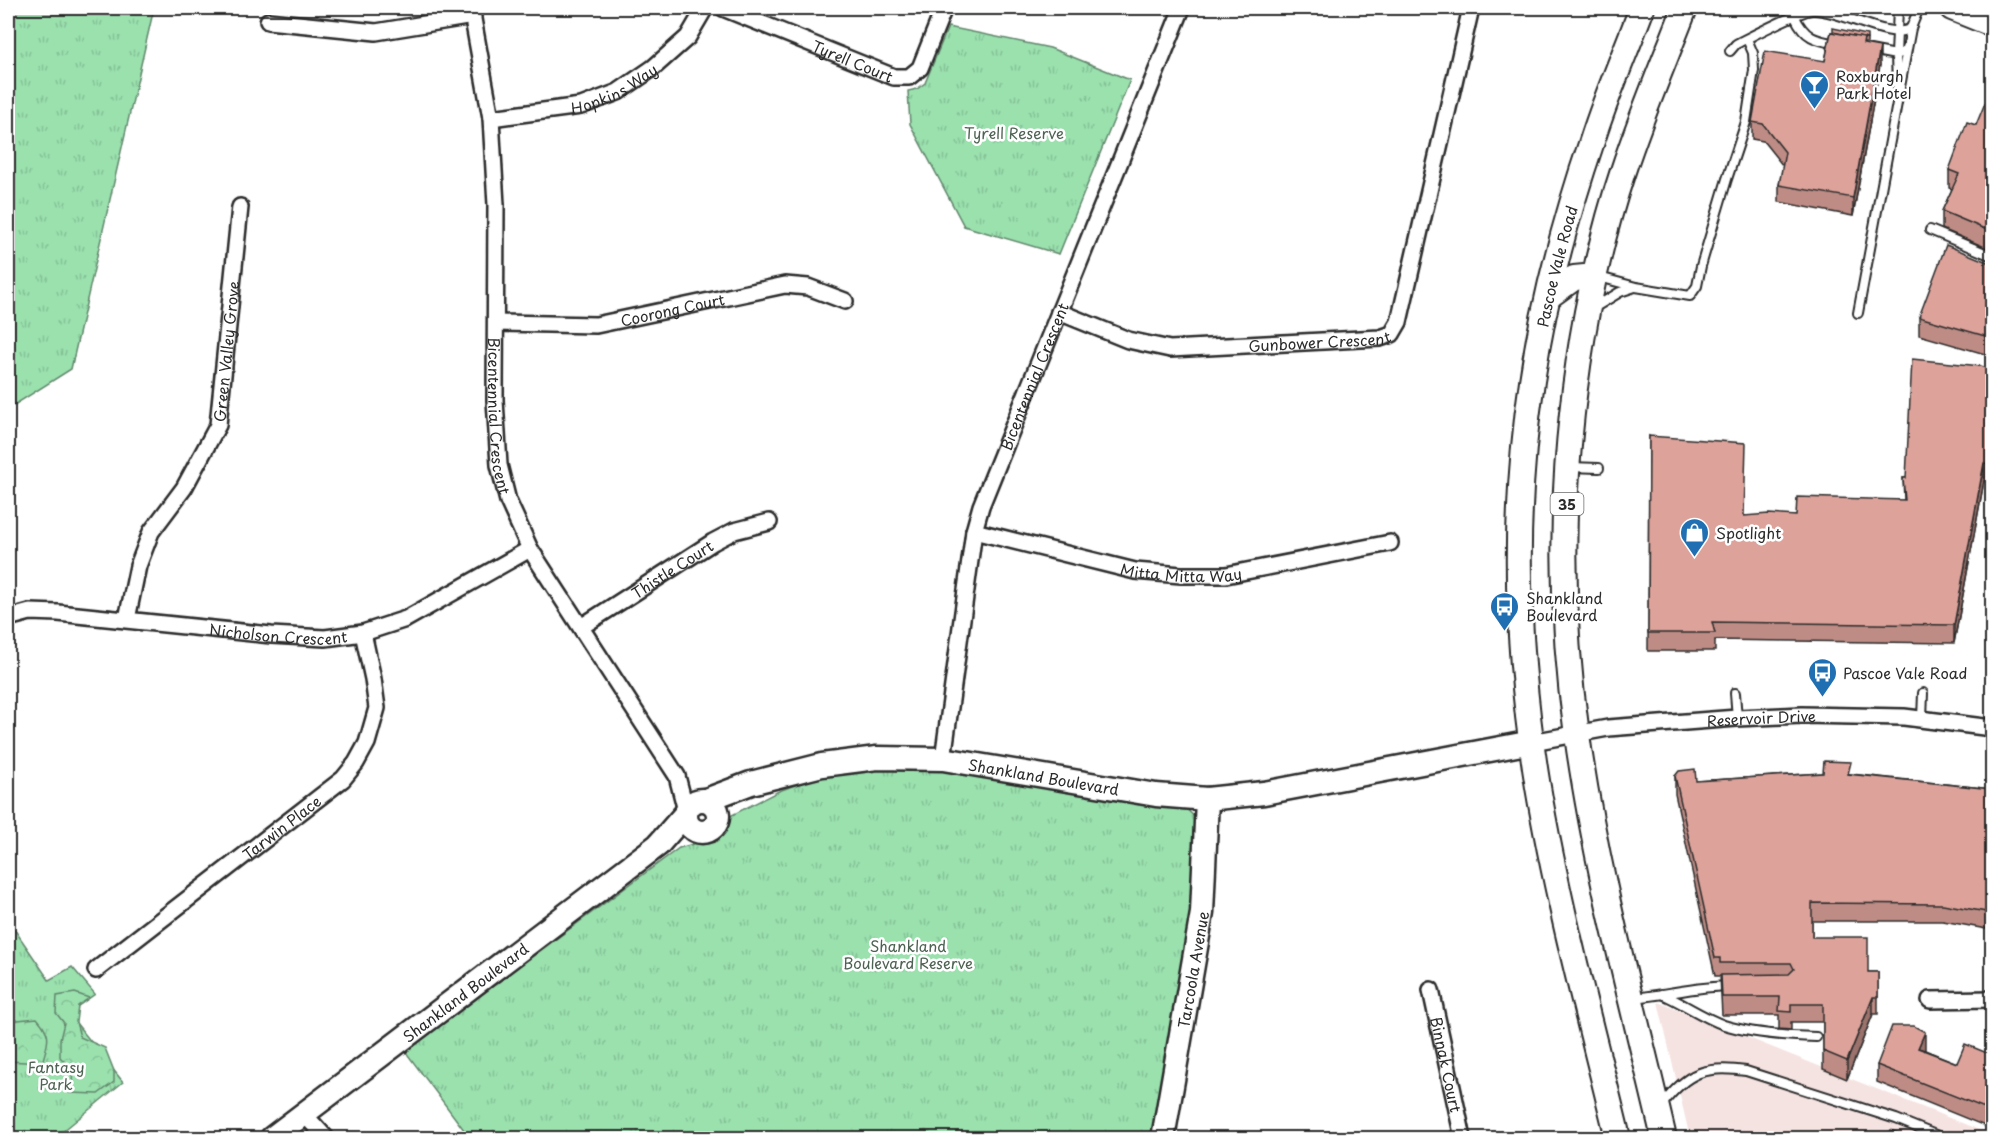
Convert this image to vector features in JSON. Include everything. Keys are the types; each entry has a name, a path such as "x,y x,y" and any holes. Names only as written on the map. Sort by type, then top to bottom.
{"main road":[{"name":"35","path":"1664,1138 1592,829 1577,733 1566,604 1568,467 1572,418 1587,313 1595,276 1623,171 1685,8"},
{"path":"1952,8 1992,24"},
{"name":"Pascoe Vale Road","path":"1618,1138 1553,864 1538,783 1527,702 1522,631 1521,497 1532,381 1549,296 1573,200 1638,13"},
{"path":"1549,296 1574,278 1595,276"}],"street":[{"name":"Hopkins Way","path":"491,118 581,106 618,92 653,68 688,37 705,8"},
{"name":"Tyrell Court","path":"723,8 894,77 909,77 920,68 944,8"},
{"name":"Bicentennial Crescent","path":"944,759 974,531 981,506 1182,8"},
{"name":"Gunbower Crescent","path":"1059,312 1128,340 1170,350 1380,338 1392,334 1399,322 1471,8"},
{"name":"Bicentennial Crescent","path":"472,12 491,118 496,205 495,400 499,465 508,501 530,549 700,812"},
{"path":"268,21 376,32 472,12"},
{"name":"Green Valley Grove","path":"127,619 138,566 151,532 184,488 218,425 240,207"},
{"name":"Coorong Court","path":"496,323 596,325 785,285 808,287 844,301"},
{"name":"Thistle Court","path":"581,627 713,542 734,531 769,522"},
{"name":"Mitta Mitta Way","path":"974,531 1136,571 1181,576 1226,575 1390,543"},
{"name":"Nicholson Crescent","path":"8,618 30,612 127,619 271,635 325,638 363,633 406,619 530,549"},
{"name":"Tarwin Place","path":"96,970 343,779 356,763 367,743 377,708 363,633"},
{"name":"Reservoir Drive","path":"1532,741 1608,728 1737,718 1825,715 1904,717 1992,728"},
{"name":"Shankland Boulevard","path":"272,1138 700,812 751,783 822,765 877,758 944,759 1156,795 1207,799 1264,793 1532,741"},
{"name":"Tarcoola Avenue","path":"1162,1138 1202,913 1207,799"},
{"name":"Binnak Court","path":"1431,986 1463,1138"},
{"path":"1930,1000 1992,999"},
{"path":"304,1114 326,1138"}],"lane":[{"path":"1898,8 1896,55 1898,99"},
{"path":"1858,313 1906,51 1911,28 1919,8"},
{"path":"1730,51 1736,44 1809,10 1837,13 1879,29 1904,33 1911,28"},
{"path":"1795,17 1801,29 1810,36 1843,45"},
{"path":"1595,276 1636,287 1690,296 1697,286 1701,266 1746,122 1754,70 1753,52 1748,39"},
{"path":"1864,49 1896,55 1906,51"},
{"path":"1930,230 1992,256"},
{"path":"1587,313 1620,292 1636,287"},
{"path":"1568,467 1599,468"},
{"path":"1735,693 1737,718"},
{"path":"1922,719 1923,693"},
{"path":"1631,998 1687,989 1743,986"},
{"path":"1662,994 1724,1025 1754,1032 1816,1037"},
{"path":"1658,1111 1682,1082 1700,1071 1722,1068 1746,1071 1896,1119 1943,1138"}],"shaded area":[{"path":"1658,1002 1992,1135 1992,1138 1690,1138"}],"green space":[{"path":"8,8 154,8 71,369 8,409"},
{"name":"Tyrell Reserve","path":"948,27 1050,48 1130,80 1059,254 964,226 910,124 908,91 917,89 925,83"},
{"name":"Shankland Boulevard Reserve","path":"877,767 939,770 1175,806 1184,808 1194,817 1198,823 1194,913 1154,1138 470,1138 405,1051 679,848 714,838 732,815 779,791 827,773"},
{"name":"Fantasy Park","path":"8,920 49,980 72,967 95,994 68,1013 123,1082 62,1132 67,1138 8,1138"},
{"path":"75,993 89,998 78,1006 76,1022 80,1037 105,1048 114,1071 114,1082 98,1094 70,1093 72,1073 60,1057 60,1039 64,1023 56,1013 57,996"},
{"path":"37,1018 48,1039 42,1063 8,1061 8,1021"}],"building":[{"path":"1833,28 1867,35 1867,39 1833,32"},
{"name":"Roxburgh Park Hotel","path":"1831,32 1864,38 1863,44 1880,47 1853,198 1779,185 1785,152 1763,124 1752,122 1765,51 1825,61"},
{"path":"1985,103 1992,106 1992,232 1942,211 1959,174 1949,170 1967,122 1976,125"},
{"path":"1946,245 1992,264 1992,338 1919,317"},
{"path":"1912,359 1981,366 1992,370 1992,464 1984,463 1954,625 1712,622 1715,633 1648,633 1649,436 1746,443 1744,516 1769,514 1796,516 1797,497 1905,500 1903,478 1906,478"},
{"path":"1824,761 1851,762 1848,774 1992,789 1992,913 1943,904 1812,903 1812,937 1868,937 1868,972 1878,972 1878,997 1873,997 1847,1061 1823,1051 1823,1004 1791,1004 1791,1012 1779,1011 1780,997 1722,997 1721,975 1789,974 1794,969 1791,963 1720,963 1720,958 1715,958 1675,776 1679,771 1695,769 1696,781 1823,773"},
{"path":"1892,1026 1914,1026 1925,1032 1918,1048 1957,1063 1965,1044 1992,1055 1992,1111 1877,1065"},
{"path":"1890,1130 1911,1138 1886,1138"}],"place":[{"name":"Roxburgh Park Hotel","path":"1815,110"},
{"name":"Spotlight","path":"1695,558"},
{"name":"Shankland Boulevard","path":"1505,632"},
{"name":"Pascoe Vale Road","path":"1822,698"}]}
